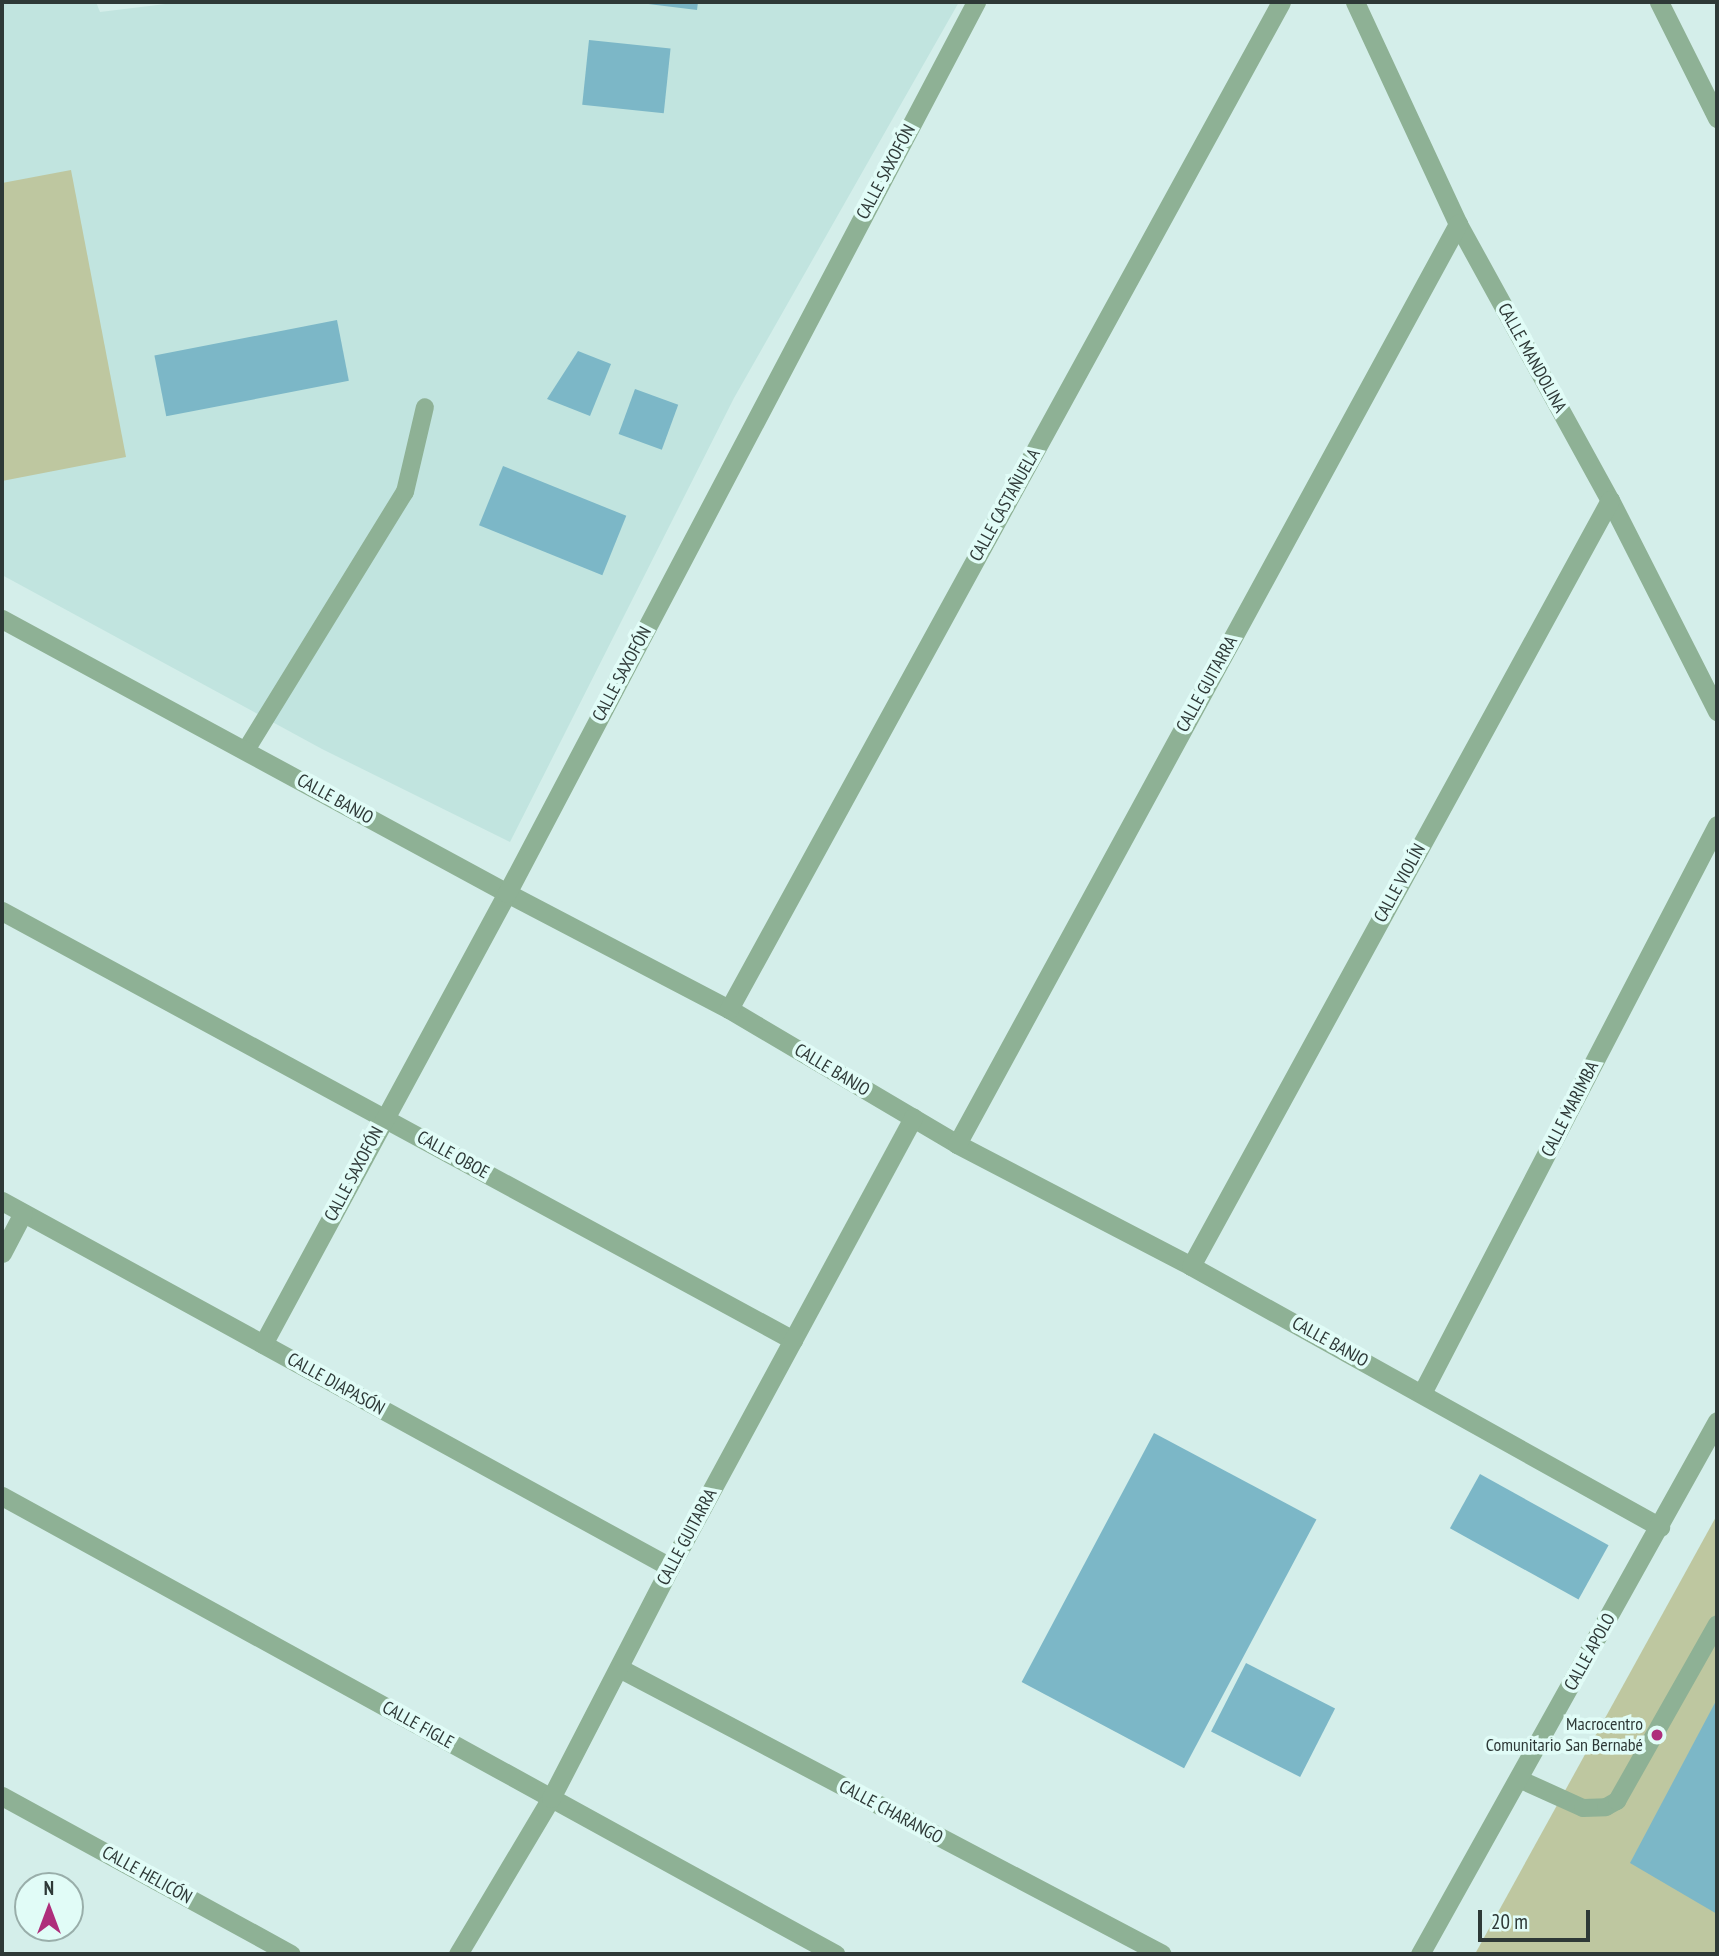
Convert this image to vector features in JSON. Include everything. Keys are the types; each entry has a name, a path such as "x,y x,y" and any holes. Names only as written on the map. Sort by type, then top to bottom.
{"street":[{"name":"CALLE SAXOFÓN","path":"263,1343 507,894 976,2"},
{"name":"CALLE CASTAÑUELA","path":"729,1009 1281,2"},
{"name":"CALLE MANDOLINA","path":"1354,2 1458,224 1610,500 1717,711"},
{"path":"1659,2 1717,118"},
{"name":"CALLE GUITARRA","path":"957,1144 1458,224"},
{"name":"CALLE VIOLÍN","path":"1191,1266 1610,500"},
{"name":"CALLE BANJO","path":"2,619 507,894 729,1009 957,1144 1191,1266 1660,1527"},
{"name":"CALLE MARIMBA","path":"1422,1393 1717,825"},
{"name":"CALLE OBOE","path":"2,911 793,1340"},
{"name":"CALLE GUITARRA","path":"458,1954 551,1798 621,1669 670,1567 913,1118"},
{"name":"CALLE DIAPASÓN","path":"2,1201 670,1567"},
{"path":"2,1253 23,1213"},
{"name":"CALLE APOLO","path":"1420,1954 1717,1421"},
{"name":"CALLE FIGLE","path":"2,1496 835,1954"},
{"name":"CALLE CHARANGO","path":"621,1669 1162,1954"},
{"name":"CALLE HELICÓN","path":"2,1796 291,1954"}],"lane":[{"path":"246,750 405,492 425,407"},
{"path":"1519,1779 1583,1808 1606,1807 1617,1801 1717,1624"}],"shaded area":[{"path":"2,2 96,2 100,12 182,2 959,2 734,398 510,842 322,749 2,575"}],"green space":[{"path":"71,170 126,457 2,481 2,183"},
{"name":"Macrocentro Comunitario San Bernabé","path":"1717,1515 1717,1954 1475,1954"}],"building":[{"path":"632,2 698,2 697,10"},
{"path":"589,40 671,49 664,113 582,105"},
{"path":"337,320 349,381 166,416 154,355"},
{"path":"578,351 611,364 590,416 547,399"},
{"path":"635,389 678,405 662,450 619,434"},
{"path":"503,466 626,516 602,575 479,525"},
{"path":"1154,1433 1316,1519 1184,1768 1022,1682"},
{"path":"1480,1474 1609,1545 1579,1599 1450,1528"},
{"path":"1246,1663 1335,1708 1300,1777 1211,1732"},
{"path":"1717,1699 1717,1914 1630,1863"}],"place":[{"name":"Macrocentro Comunitario San Bernabé","path":"1657,1735"}]}
